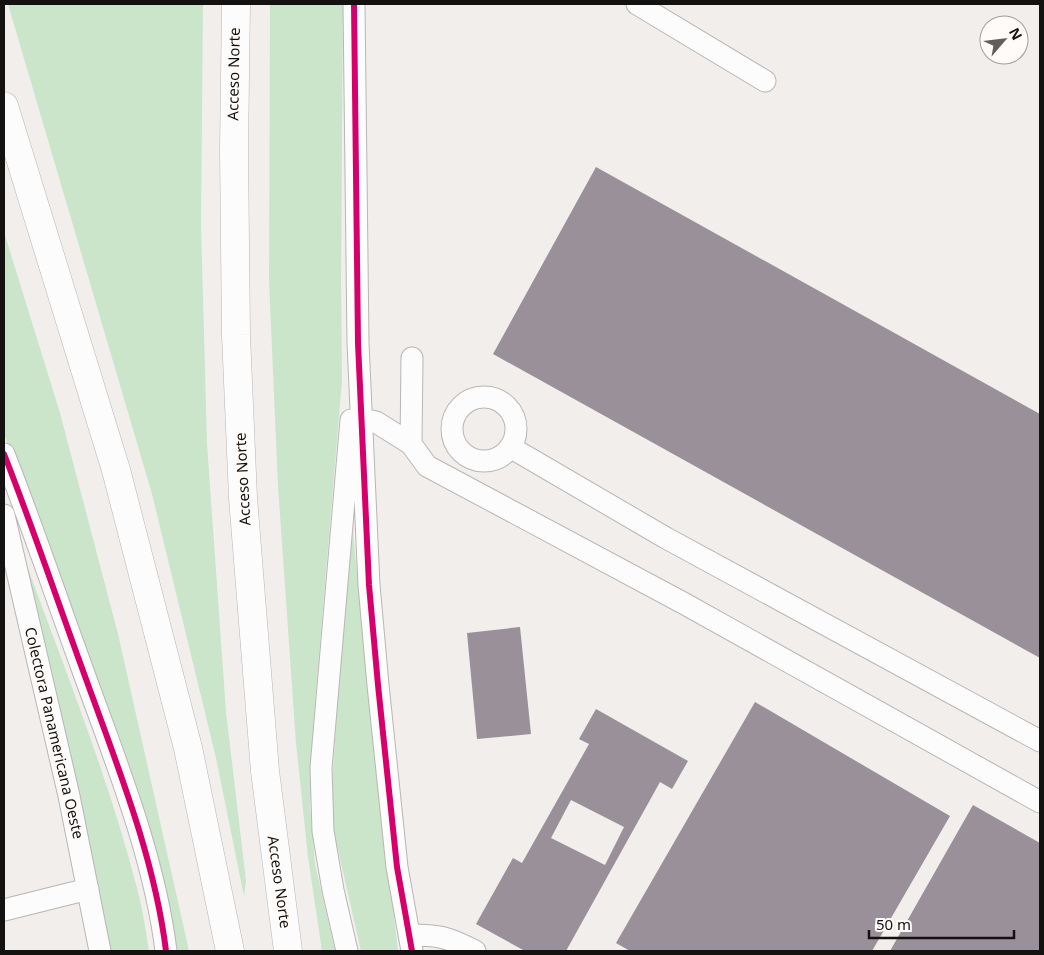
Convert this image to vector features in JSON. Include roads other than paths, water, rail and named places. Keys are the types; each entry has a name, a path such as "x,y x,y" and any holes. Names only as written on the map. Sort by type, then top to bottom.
{"highway":[{"name":"Acceso Norte","path":"236,4 234,150 236,335 243,498 265,771 288,951"},
{"path":"4,106 116,470 188,748 230,951"}],"street":[{"path":"354,4 358,343 369,585 397,867 410,943 434,935 450,938 475,951"},
{"path":"637,4 765,81"},
{"path":"347,951 333,890 323,831 321,768 358,343"},
{"path":"411,444 412,358"},
{"path":"362,419 376,422 411,444 427,466 686,604 1040,802"},
{"path":"510,448 666,538 1040,741"},
{"path":"4,454 130,803 158,904 166,951"},
{"name":"Colectora Panamericana Oeste","path":"4,515 69,796 100,951"},
{"path":"4,910 88,889"}]}
